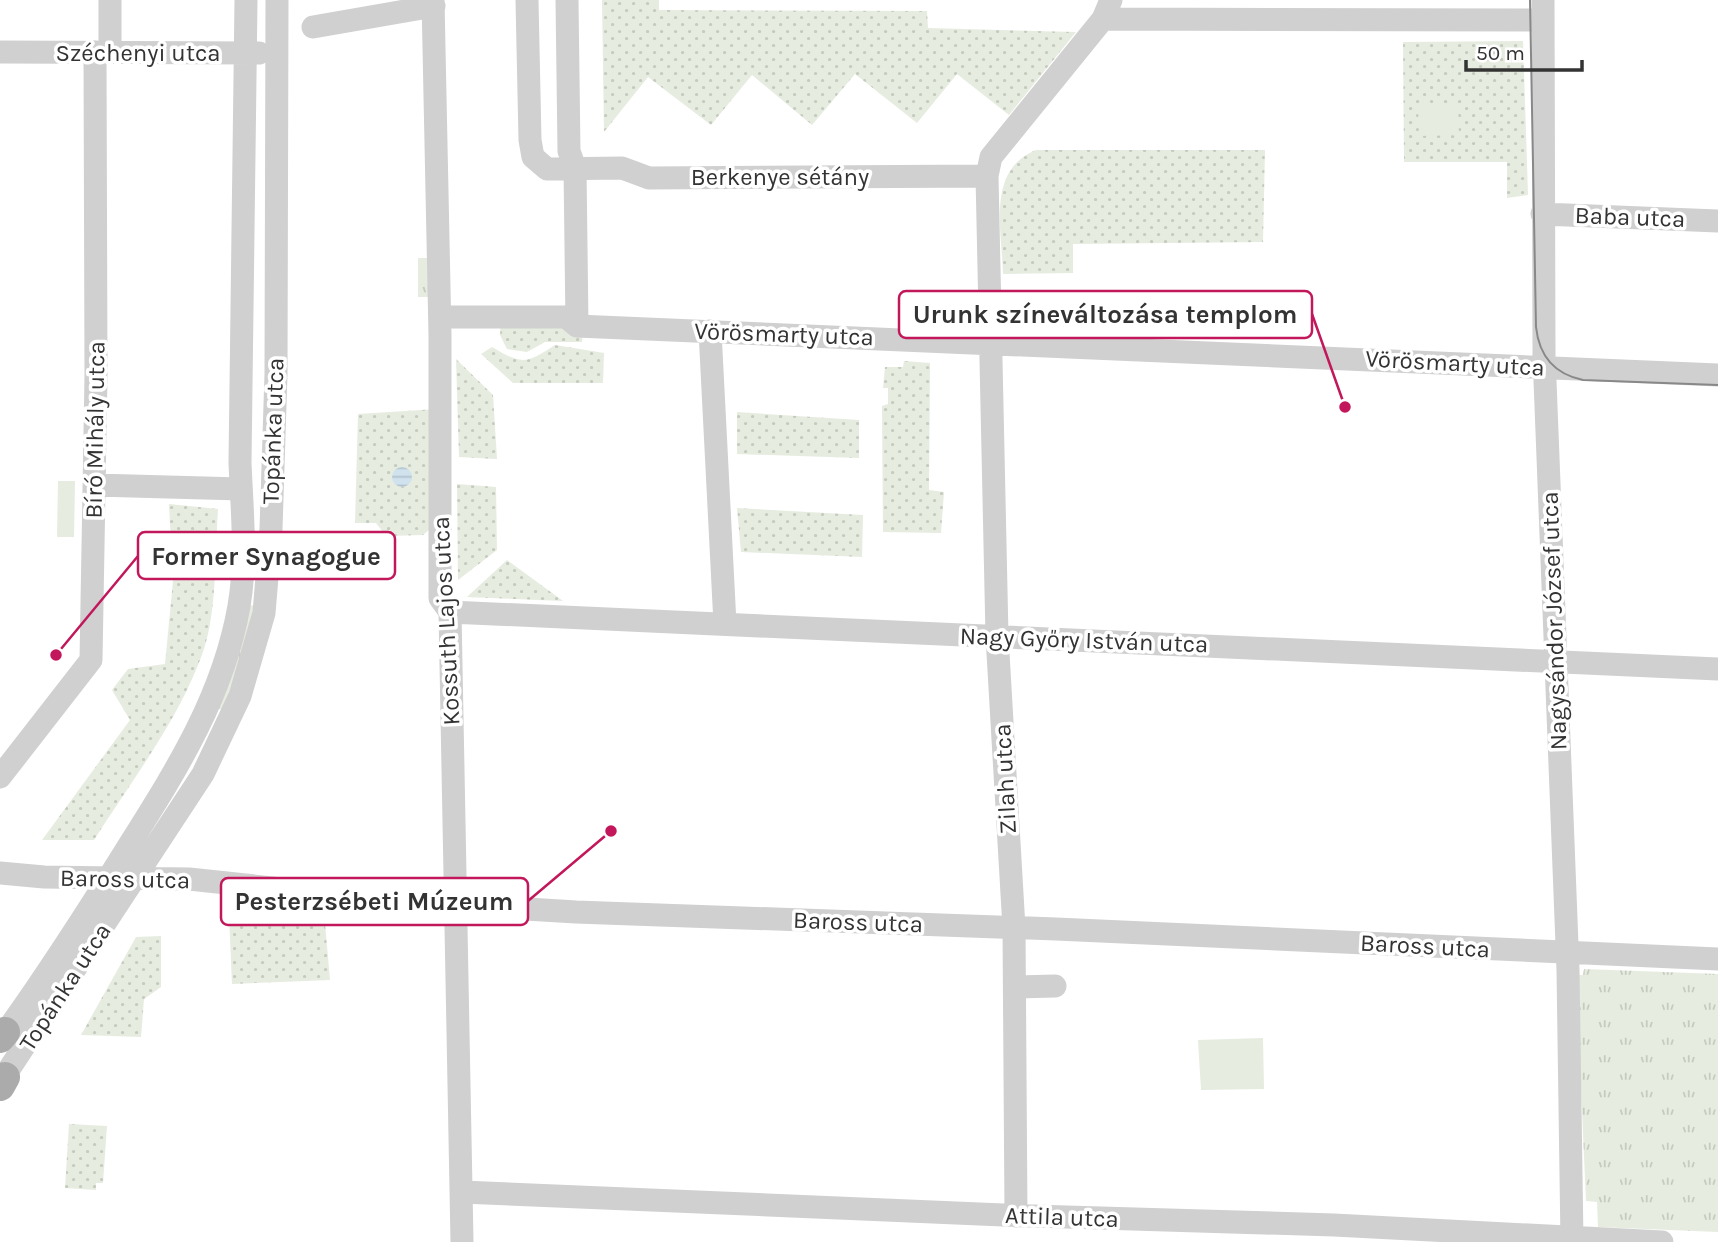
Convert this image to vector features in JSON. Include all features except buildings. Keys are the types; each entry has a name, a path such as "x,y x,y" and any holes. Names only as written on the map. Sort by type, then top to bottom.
{"street":[{"name":"Bíró Mihály utca","path":"0,777 92,660 103,52 110,0"},
{"name":"Topánka utca","path":"2,1037 110,878 180,765 206,716 218,686 240,604 243,529 241,489 246,0"},
{"name":"Topánka utca","path":"2,1082 203,774 240,696 264,613 271,529 276,374 277,0"},
{"name":"Berkenye sétány","path":"527,0 530,139 533,157 547,169 622,168 649,178 987,176"},
{"path":"567,0 569,151 575,168 577,326"},
{"path":"313,27 434,3"},
{"name":"Kossuth Lajos utca","path":"434,3 440,317 440,598 450,612 462,1242"},
{"path":"987,176 991,158 1107,10 1542,10"},
{"name":"Nagysándor József utca","path":"1542,10 1544,367 1567,952 1572,1240"},
{"name":"Széchenyi utca","path":"0,52 275,53"},
{"name":"Zilah utca","path":"987,176 997,636 1014,928 1016,1216"},
{"name":"Baba utca","path":"1542,214 1718,221"},
{"name":"Vörösmarty utca","path":"440,317 566,317 577,326 1718,375"},
{"path":"710,331 725,624"},
{"path":"95,485 241,489"},
{"name":"Nagy Győry István utca","path":"450,612 1718,669"},
{"name":"Baross utca","path":"0,873 136,877 277,887 454,906 1718,959"},
{"path":"1015,987 1055,986"},
{"name":"Attila utca","path":"461,1192 1016,1216 1334,1225 1572,1240 1662,1242"}],"green space":[{"path":"602,0 659,0 659,10 927,11 928,28 1076,32 1009,115 957,74 917,123 855,74 812,125 752,75 711,125 648,77 604,132"},
{"path":"1523,41 1528,195 1507,198 1507,162 1404,162 1403,42"},
{"path":"1458,103 1459,135 1419,136 1418,105"},
{"path":"1036,150 1265,150 1263,242 1073,244 1073,273 1003,274 1000,203 1003,187 1020,159"},
{"path":"418,258 436,258 436,297 418,297"},
{"path":"501,317 566,317 583,333 582,342 545,342 527,352 507,349 500,335"},
{"path":"555,345 604,353 603,383 513,383 481,354 492,347 510,357 524,360"},
{"path":"456,359 493,395 497,459 459,457"},
{"path":"904,361 930,363 929,490 944,492 941,533 883,532 882,406 888,404 888,388 883,388 885,367 903,367"},
{"path":"437,409 430,529 423,535 386,536 376,523 355,523 358,414"},
{"path":"737,412 859,420 859,458 737,454"},
{"path":"58,481 75,481 74,537 57,537"},
{"path":"457,484 496,487 497,550 458,580"},
{"path":"169,504 218,509 213,598 204,649 169,723 94,840 42,840 130,720 112,690 128,669 165,664 173,581"},
{"path":"737,508 863,515 862,557 741,552"},
{"path":"507,560 563,601 467,597"},
{"path":"247,604 254,606 244,649 223,711 218,708"},
{"path":"229,914 325,923 330,980 232,984"},
{"path":"161,936 161,987 144,999 141,1037 81,1035 136,937"},
{"path":"1584,969 1718,974 1718,1232 1598,1227 1597,1202 1586,1201 1576,975 1583,975"},
{"path":"1263,1038 1264,1089 1201,1090 1198,1040"},
{"path":"69,1124 107,1126 103,1183 96,1183 96,1190 65,1188"}],"water":[{"path":"402,467 409,470 412,477 409,484 402,487 395,484 392,477 395,470"}],"tram line":[{"path":"1530,0 1536,327 1541,346 1556,368 1583,380 1718,385"}],"place":[{"name":"Urunk színeváltozása templom","path":"1345,407"},
{"name":"Former Synagogue","path":"56,655"},
{"name":"Pesterzsébeti Múzeum","path":"611,831"}]}
